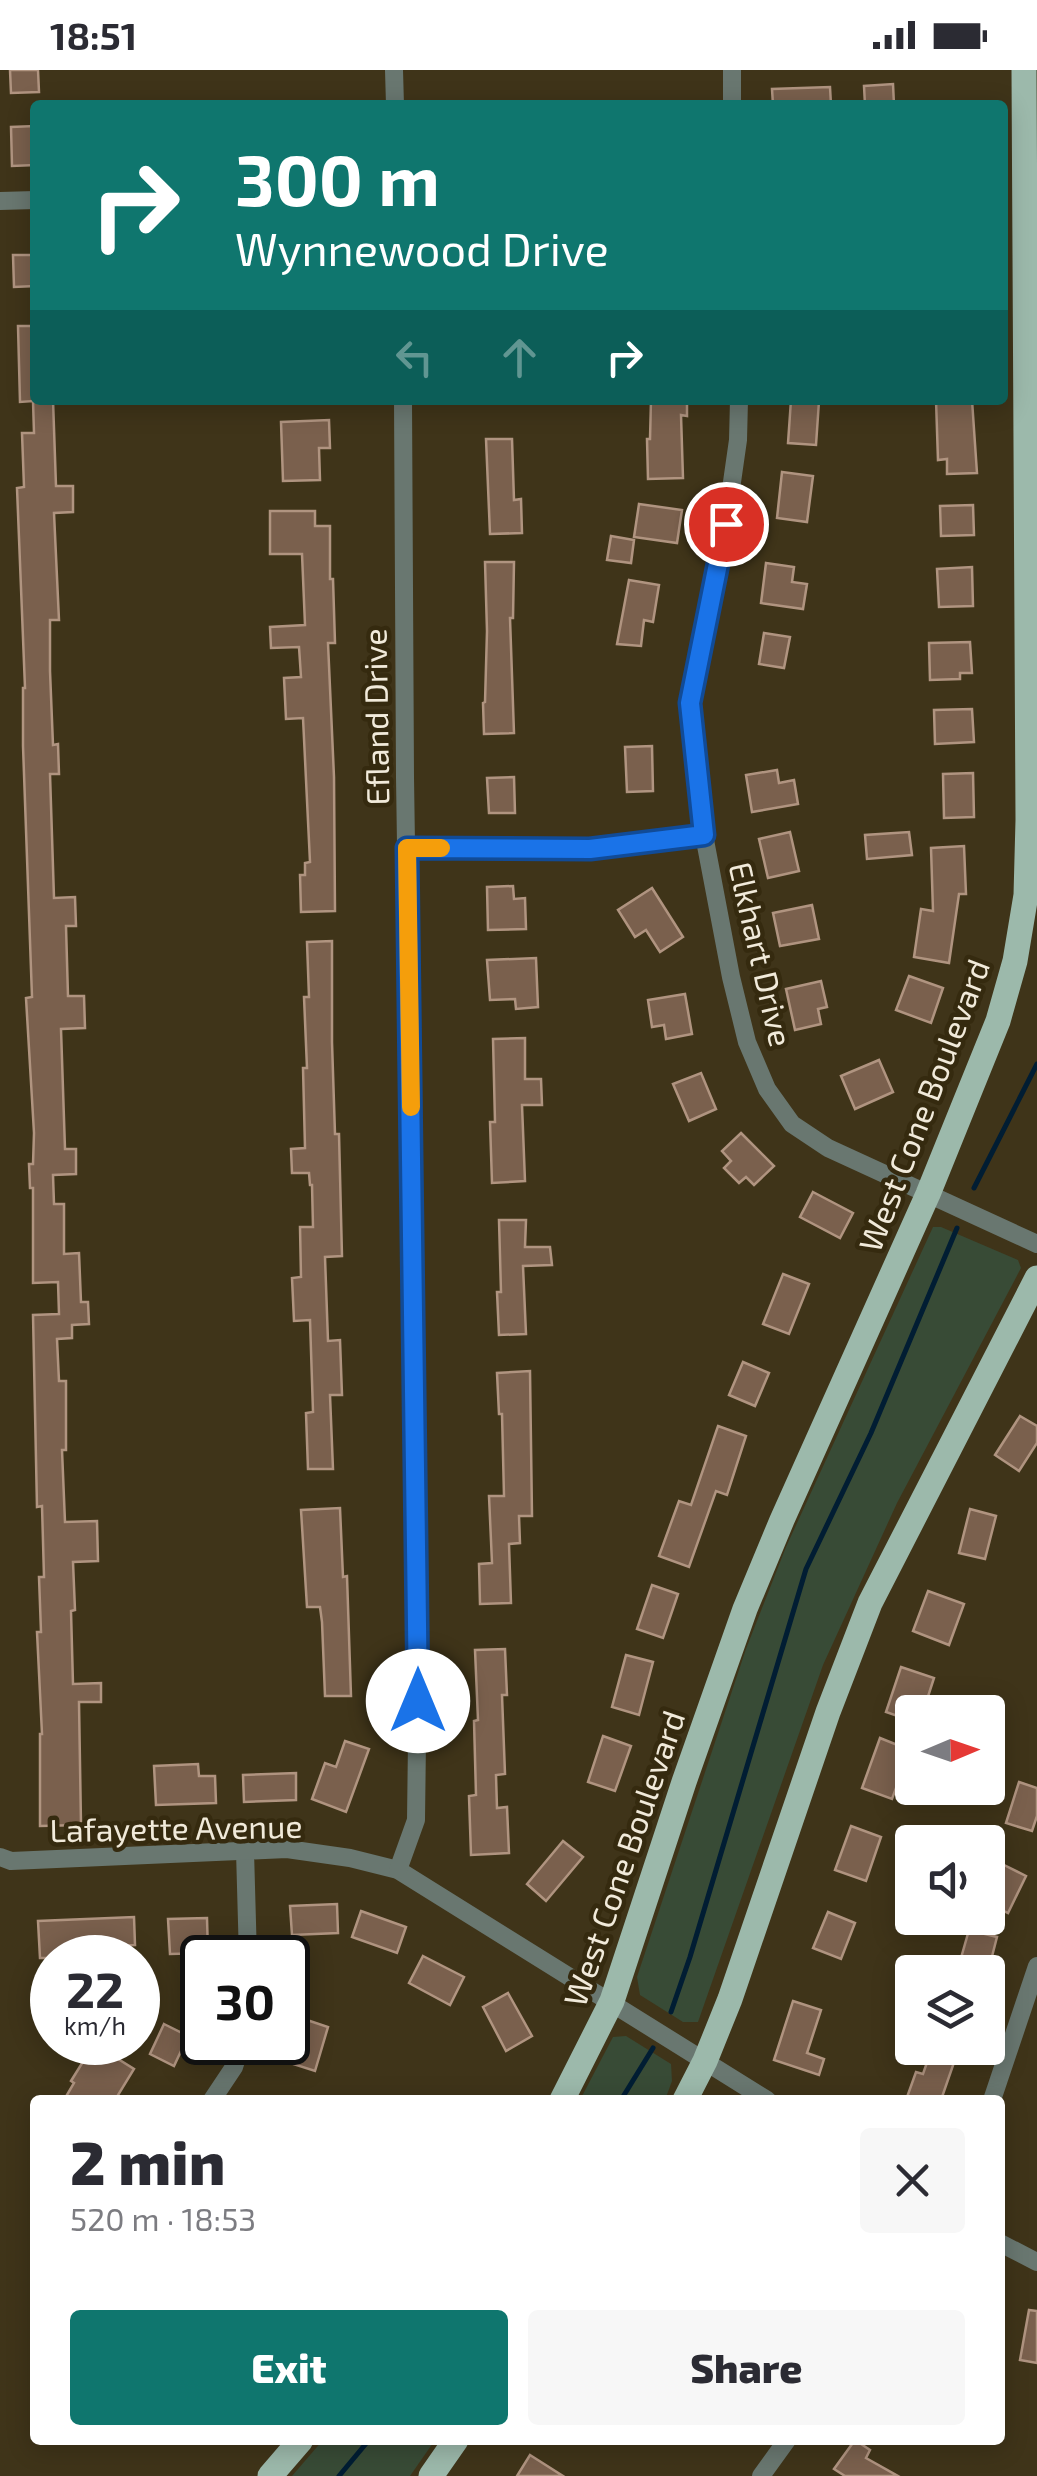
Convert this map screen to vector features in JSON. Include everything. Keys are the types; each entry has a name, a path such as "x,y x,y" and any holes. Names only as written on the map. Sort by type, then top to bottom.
{"main road":[{"name":"West Cone Boulevard","path":"565,2095 612,2002 745,1609 928,1194 998,1021 1015,961 1026,896 1028,800 1021,168 1024,70"},
{"path":"688,2095 705,2061 762,1908 828,1712 870,1603 1037,1278"},
{"path":"270,2476 297,2445"},
{"path":"431,2476 453,2445"}],"street":[{"path":"394,70 395,100"},
{"path":"732,70 732,100"},
{"path":"0,201 30,200"},
{"name":"Efland Drive","path":"398,1870 416,1820 418,1662 403,405"},
{"name":"Elkhart Drive","path":"739,405 726,524 690,703 704,835 730,976 747,1042 767,1089 792,1124 828,1148 1037,1244"},
{"path":"407,848 590,849 704,835"},
{"name":"Lafayette Avenue","path":"0,1857 11,1862 287,1849 398,1870 759,2095"},
{"path":"245,1851 247,1935"},
{"path":"994,2095 1037,1966"},
{"path":"215,2095 235,2065"},
{"path":"1005,2246 1037,2262"},
{"path":"761,2476 783,2445"}],"green space":[{"path":"933,1227 1018,1260 1021,1268 897,1503 823,1665 698,2022 683,2022 640,1995 637,1977 746,1649 786,1547"},
{"path":"626,2036 671,2064 672,2081 667,2095 583,2095 613,2037"},
{"path":"319,2445 432,2445 410,2476 292,2476"}],"building":[{"path":"10,70 38,70 39,92 11,93"},
{"path":"893,84 894,100 865,100 864,86"},
{"path":"830,87 831,100 773,100 772,89"},
{"path":"30,126 30,165 12,166 11,127"},
{"path":"13,255 30,255 30,286 14,287"},
{"path":"18,326 30,326 30,401 20,402"},
{"path":"33,405 53,405 56,486 73,486 73,512 54,513 59,620 50,620 50,671 53,745 58,744 59,774 50,774 54,898 75,897 76,926 66,926 68,996 84,996 85,1028 61,1029 65,1149 76,1149 76,1174 53,1175 54,1204 64,1204 64,1254 79,1253 81,1302 88,1302 89,1324 72,1325 72,1338 57,1339 59,1381 66,1381 66,1450 62,1450 65,1522 97,1521 98,1561 73,1562 73,1684 101,1683 101,1702 79,1702 81,1825 40,1826 42,1734 37,1632 41,1632 39,1577 44,1577 42,1506 37,1507 33,1315 59,1314 58,1282 33,1283 33,1188 29,1164 33,1164 34,1133 26,998 32,997 17,488 24,487 22,433 34,433"},
{"path":"651,405 687,405 687,416 681,415 683,478 648,479"},
{"path":"791,405 819,405 816,445 788,443"},
{"path":"936,405 972,405 977,473 947,474 947,459 938,460"},
{"path":"329,420 330,448 319,448 320,480 283,481 281,422"},
{"path":"486,439 512,439 514,500 521,499 522,533 490,534"},
{"path":"782,472 813,476 807,522 777,518"},
{"path":"639,504 682,510 677,543 634,537"},
{"path":"973,505 974,535 941,536 940,506"},
{"path":"270,511 315,511 315,526 330,526 335,643 328,643 335,911 301,912 300,875 305,875 305,863 310,862 303,718 286,719 284,678 301,677 299,647 271,648 270,627 305,625 302,554 270,554"},
{"path":"611,536 634,540 631,563 607,560"},
{"path":"485,562 514,562 510,618 514,733 484,734"},
{"path":"766,563 794,567 792,582 807,584 803,609 761,603"},
{"path":"972,567 973,606 939,607 937,569"},
{"path":"629,580 659,585 653,622 644,620 641,646 617,644"},
{"path":"764,633 790,637 784,668 759,664"},
{"path":"970,642 972,673 960,673 960,679 930,680 929,643"},
{"path":"972,709 974,742 935,744 934,710"},
{"path":"652,746 653,791 627,792 625,747"},
{"path":"777,770 779,783 794,780 798,804 752,812 746,775"},
{"path":"973,773 974,817 944,818 943,774"},
{"path":"514,777 515,813 489,813 487,778"},
{"path":"790,832 799,871 768,878 759,839"},
{"path":"909,832 912,855 867,859 865,835"},
{"path":"964,846 966,894 959,894 949,963 914,957 921,909 933,911 931,848"},
{"path":"513,886 514,899 525,898 526,929 488,930 487,887"},
{"path":"652,888 683,937 660,952 646,930 635,937 618,910"},
{"path":"812,905 819,939 780,946 773,913"},
{"path":"332,941 332,1042 342,1256 325,1257 328,1341 340,1340 342,1395 330,1395 333,1469 308,1469 306,1413 313,1412 310,1320 294,1321 292,1278 301,1277 300,1227 313,1227 312,1185 309,1173 292,1173 291,1149 305,1148 307,942"},
{"path":"536,958 538,1007 516,1009 515,999 490,1000 487,960"},
{"path":"909,976 943,988 931,1023 896,1010"},
{"path":"821,981 827,1007 818,1009 821,1024 795,1030 786,989"},
{"path":"685,994 692,1034 666,1039 664,1025 652,1027 648,1000"},
{"path":"525,1038 525,1079 541,1079 542,1105 522,1105 525,1181 492,1183 493,1039"},
{"path":"879,1060 893,1092 855,1109 841,1076"},
{"path":"701,1073 716,1109 689,1121 673,1084"},
{"path":"741,1133 774,1166 754,1185 746,1177 739,1183 724,1168 731,1161 722,1151"},
{"path":"813,1192 853,1213 840,1238 800,1217"},
{"path":"499,1220 526,1220 525,1247 550,1247 552,1265 523,1266 526,1334 499,1335"},
{"path":"783,1274 809,1284 789,1334 763,1324"},
{"path":"743,1362 769,1373 755,1406 729,1395"},
{"path":"530,1371 532,1516 519,1516 520,1543 509,1544 511,1603 480,1604 479,1564 492,1563 489,1496 504,1496 497,1373"},
{"path":"1020,1416 1037,1426 1037,1443 1019,1471 995,1455"},
{"path":"718,1426 746,1436 727,1495 716,1491 689,1567 659,1556 679,1501 691,1505"},
{"path":"340,1508 343,1577 347,1576 351,1696 325,1696 322,1622 320,1607 307,1607 301,1510"},
{"path":"970,1509 996,1516 985,1559 959,1553"},
{"path":"652,1585 678,1594 663,1638 637,1629"},
{"path":"928,1591 964,1604 949,1645 913,1631"},
{"path":"505,1649 505,1774 496,1775 497,1808 507,1807 509,1853 471,1855 469,1796 476,1795 474,1721 478,1720 475,1650"},
{"path":"626,1655 653,1662 639,1715 612,1707"},
{"path":"901,1667 934,1678 928,1695 895,1695 895,1715 886,1712"},
{"path":"603,1736 631,1746 615,1791 588,1782"},
{"path":"880,1738 895,1744 892,1799 862,1788"},
{"path":"345,1741 369,1749 346,1812 312,1799 325,1763 336,1767"},
{"path":"198,1764 199,1776 215,1776 216,1803 156,1805 154,1766"},
{"path":"296,1773 296,1800 244,1802 243,1775"},
{"path":"1019,1782 1037,1788 1037,1816 1032,1831 1006,1823"},
{"path":"851,1826 881,1837 866,1881 835,1870"},
{"path":"563,1841 583,1857 546,1901 527,1884"},
{"path":"1005,1866 1026,1876 1008,1913 1005,1912"},
{"path":"337,1904 338,1933 292,1935 290,1906"},
{"path":"361,1911 406,1927 397,1953 352,1937"},
{"path":"828,1912 855,1923 841,1959 813,1948"},
{"path":"134,1917 135,1935 39,1935 38,1921"},
{"path":"207,1918 207,1935 180,1935 180,1954 170,1954 168,1919"},
{"path":"968,1935 997,1937 992,1955 962,1955"},
{"path":"423,1956 464,1977 450,2005 409,1983"},
{"path":"508,1993 532,2036 506,2051 483,2007"},
{"path":"793,2001 821,2010 807,2053 824,2059 819,2075 774,2060"},
{"path":"310,2021 328,2027 315,2071 296,2065 310,2065"},
{"path":"164,2024 180,2032 180,2053 174,2066 160,2059 160,2033"},
{"path":"81,2065 128,2065 134,2069 118,2095 67,2095 74,2083 71,2081"},
{"path":"926,2065 953,2065 943,2095 908,2095 916,2072 923,2074"},
{"path":"1029,2310 1037,2311 1037,2363 1020,2360"},
{"path":"851,2445 862,2445 870,2450 866,2458 898,2476 845,2476 834,2469"},
{"path":"530,2455 563,2476 517,2476"}],"waterway":[{"path":"974,1188 1037,1064"},
{"path":"671,2012 806,1569 871,1433 957,1228"},
{"path":"624,2095 653,2048"},
{"path":"339,2476 365,2445"}],"slow traffic":[{"path":"411,1107 407,848 441,848"}],"route":[{"path":"418,1701 407,848 590,849 704,835 690,703 726,524"}]}
